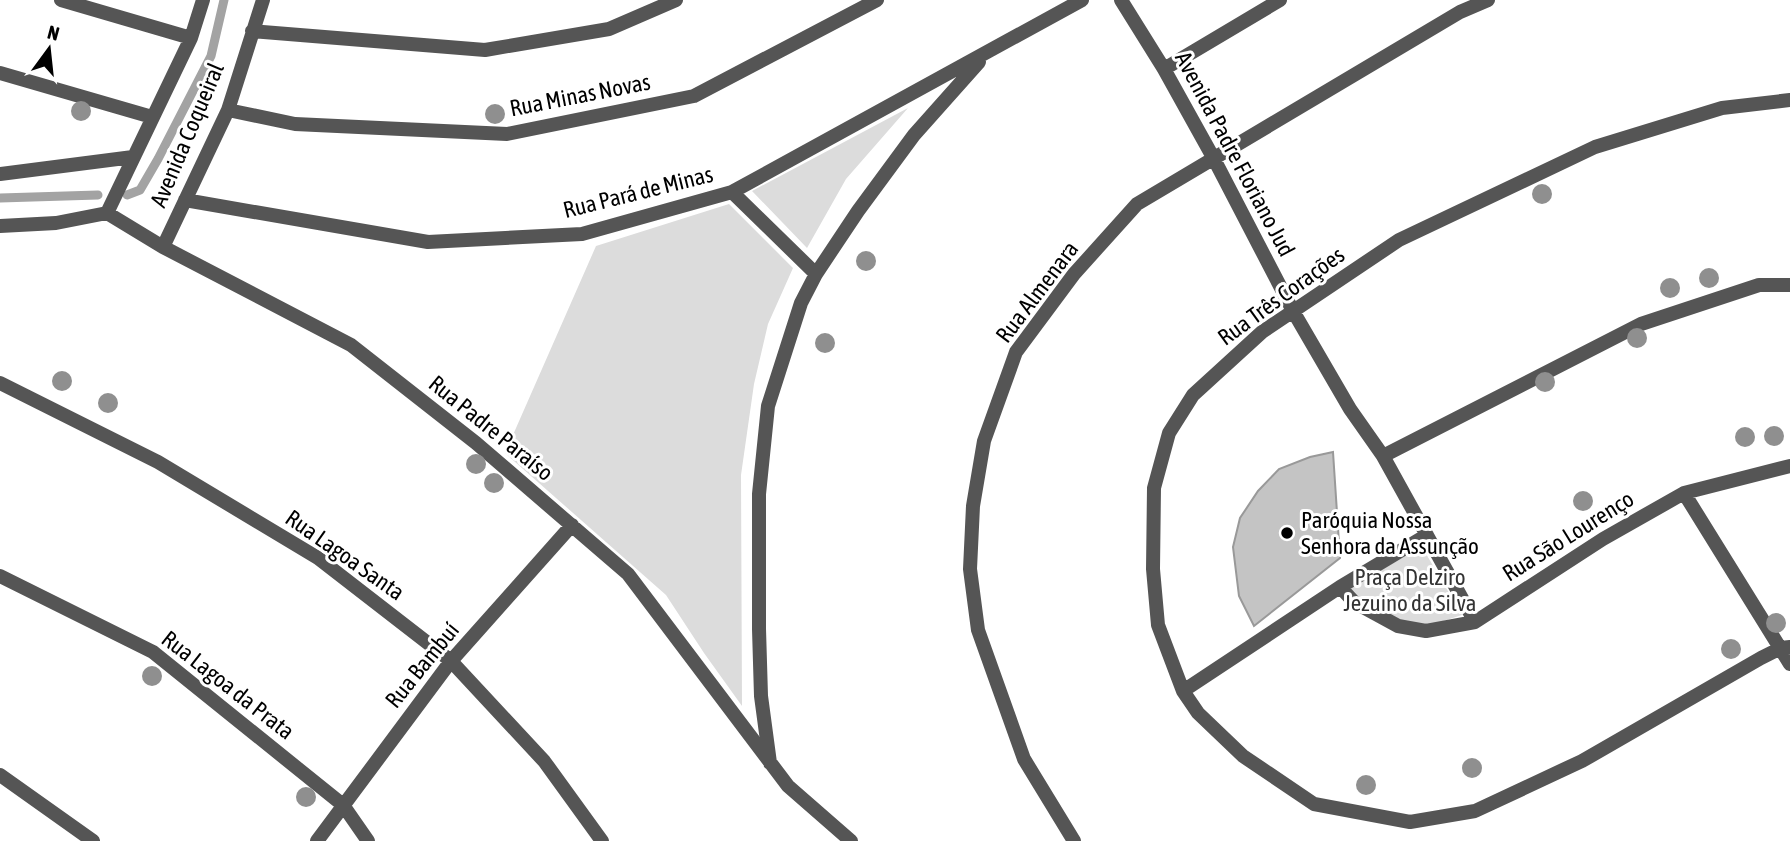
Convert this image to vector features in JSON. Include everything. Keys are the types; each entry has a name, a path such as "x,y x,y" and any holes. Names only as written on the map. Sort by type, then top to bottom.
{"street":[{"path":"61,0 191,38"},
{"name":"Avenida Coqueiral","path":"107,213 191,38 203,0"},
{"name":"Avenida Coqueiral","path":"163,247 228,110 263,0"},
{"path":"252,31 485,50 609,29 676,0"},
{"name":"Rua Minas Novas","path":"228,110 295,124 507,134 694,96 877,0"},
{"name":"Rua Pará de Minas","path":"185,200 428,242 582,234 732,192 1082,0"},
{"name":"Avenida Padre Floriano Jud","path":"1121,0 1164,69 1214,159 1293,312 1350,409 1383,456 1475,622"},
{"path":"1164,69 1280,0"},
{"name":"Rua Almenara","path":"1074,841 1024,759 978,630 970,569 973,506 984,441 1016,352 1074,274 1138,204 1460,12 1488,0"},
{"name":"Rua Pará de Minas","path":"771,764 761,696 759,629 759,494 768,406 801,303 816,274 914,135 986,54"},
{"path":"0,73 152,117"},
{"name":"Rua Três Corações","path":"1786,648 1749,665 1582,761 1475,811 1410,822 1314,804 1242,756 1198,713 1183,691 1158,625 1153,569 1154,488 1169,433 1193,395 1262,332 1398,240 1595,147 1722,108 1790,100"},
{"path":"0,174 133,157"},
{"path":"732,192 816,274"},
{"path":"0,226 56,223 107,213"},
{"name":"Rua Padre Paraíso","path":"107,213 163,247 351,345 476,443 628,574 788,786 851,841"},
{"path":"1383,456 1641,324 1759,285 1790,285"},
{"name":"Rua Lagoa Santa","path":"0,383 158,462 318,558 451,661 544,761 602,841"},
{"name":"Rua São Lourenço","path":"1340,587 1354,602 1398,626 1426,631 1475,622 1603,539 1684,493 1790,466"},
{"path":"1684,493 1786,648 1790,663"},
{"name":"Rua Bambuí","path":"317,841 451,661 572,525"},
{"path":"1183,691 1340,587 1427,535"},
{"name":"Rua Lagoa da Prata","path":"0,576 153,652 343,805 368,841"},
{"path":"0,775 93,841"}],"green space":[{"path":"908,108 846,179 807,248 752,191"},
{"path":"729,204 793,268 768,324 754,384 741,475 742,706 666,595 505,453 596,246"},
{"name":"Praça Delziro Jezuino da Silva","path":"1422,547 1462,615 1428,626 1397,622 1348,588"}],"building":[{"name":"Paróquia Nossa Senhora da Assunção","path":"1333,452 1340,558 1254,626 1239,596 1233,547 1240,518 1258,491 1279,469 1310,457"}],"waterway":[{"path":"127,195 140,190 211,56 224,0"},
{"path":"0,198 98,195"}],"place":[{"name":"Paróquia Nossa Senhora da Assunção","path":"1287,533"}]}
